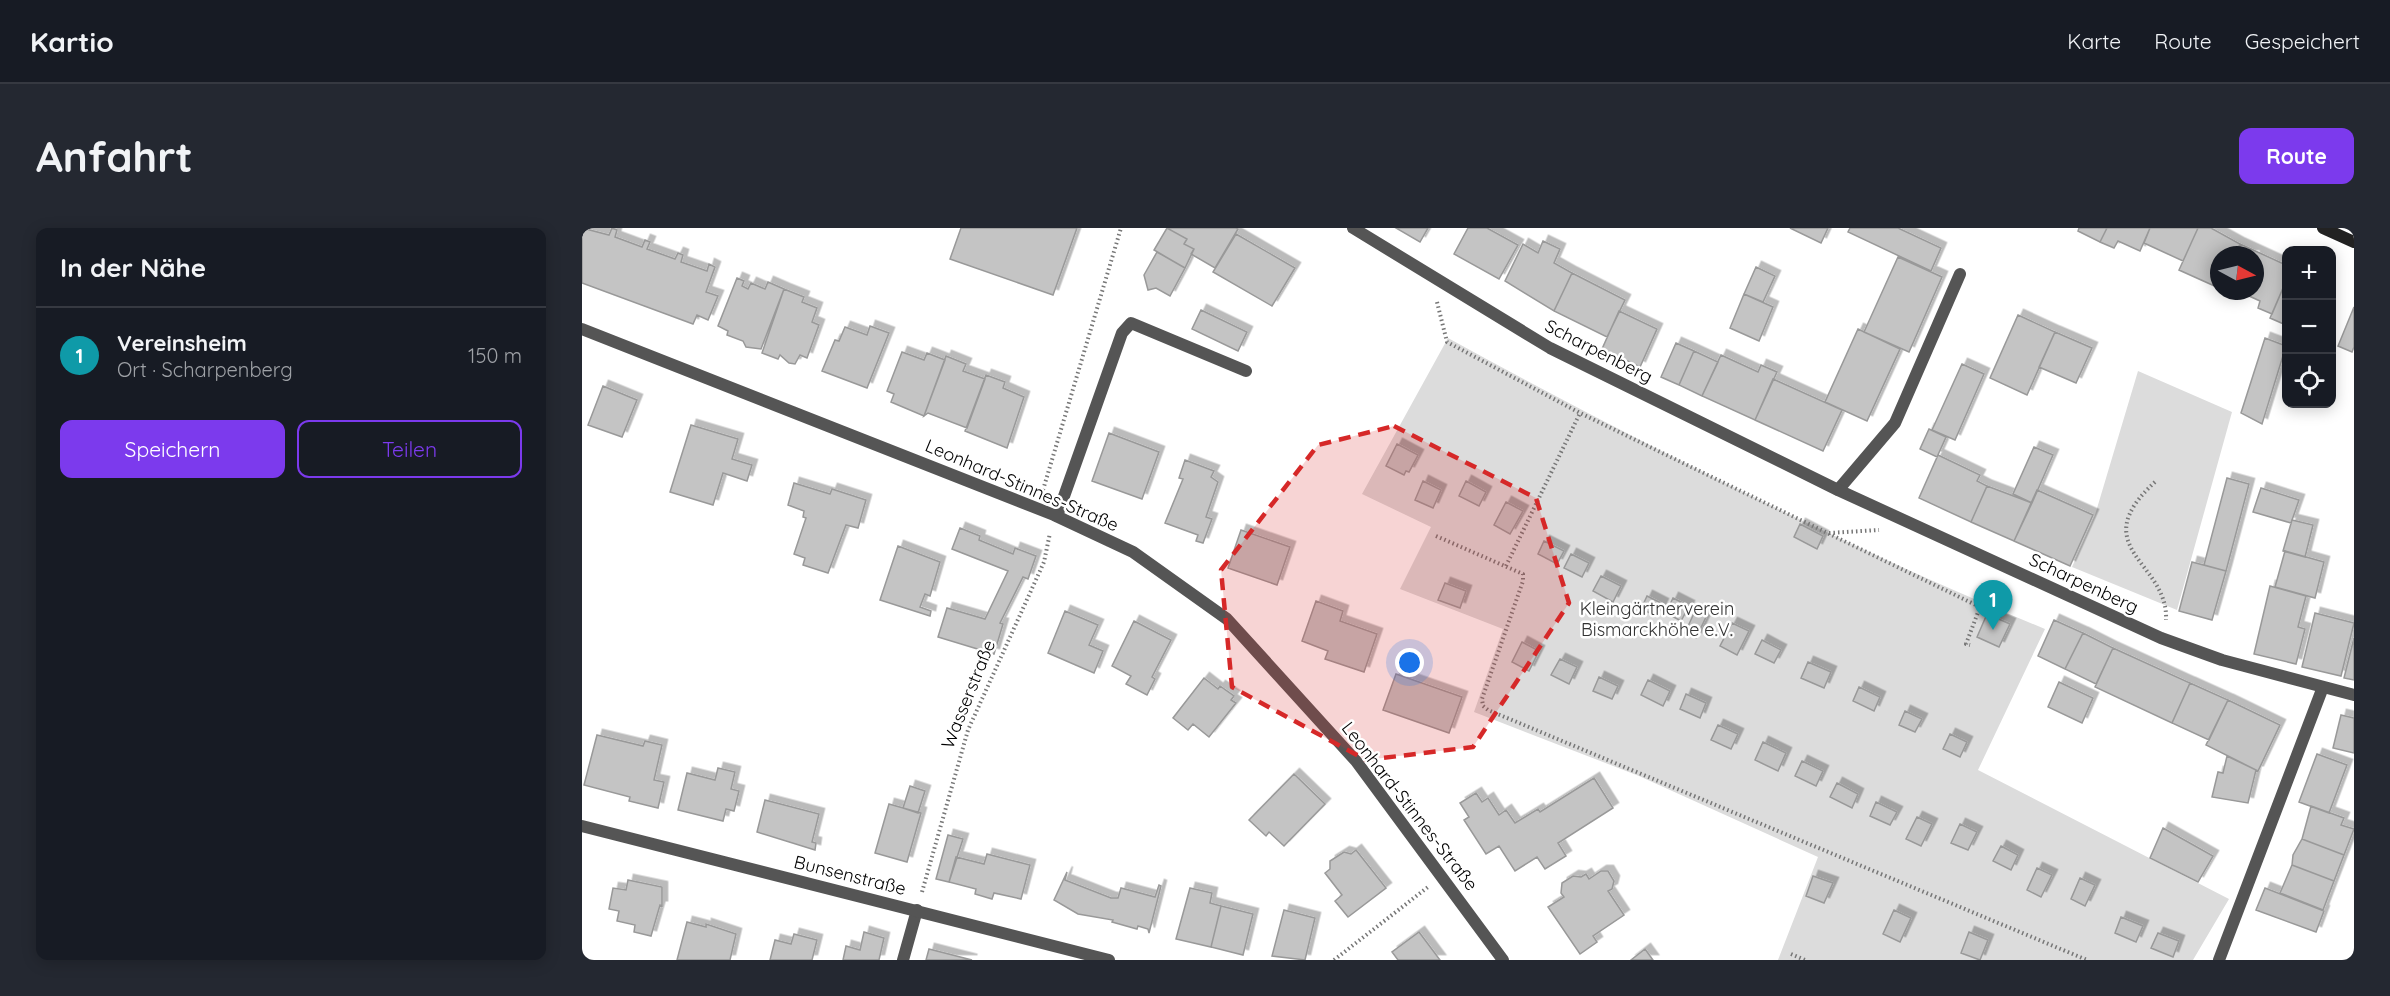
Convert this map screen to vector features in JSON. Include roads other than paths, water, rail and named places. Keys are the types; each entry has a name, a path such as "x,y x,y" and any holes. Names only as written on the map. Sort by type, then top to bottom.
{"main road":[{"path":"2323,228 2354,242"}],"street":[{"name":"Scharpenberg","path":"1353,228 1550,348 1838,490 2161,638 2222,660 2354,695"},
{"path":"1838,490 1895,423 1960,274"},
{"path":"1056,515 1122,333 1131,323 1246,371"},
{"name":"Leonhard-Stinnes-Straße","path":"582,329 1056,515 1133,552 1227,619 1356,761 1503,960"},
{"path":"2218,960 2323,687"},
{"name":"Bunsenstraße","path":"582,826 1109,960"},
{"path":"903,960 917,910"}],"place":[{"name":"Vereinsheim","path":"1993,630"}],"park label":[{"name":"Kleingärtnerverein Bismarckhöhe e.V.","path":"1657,618"}]}
